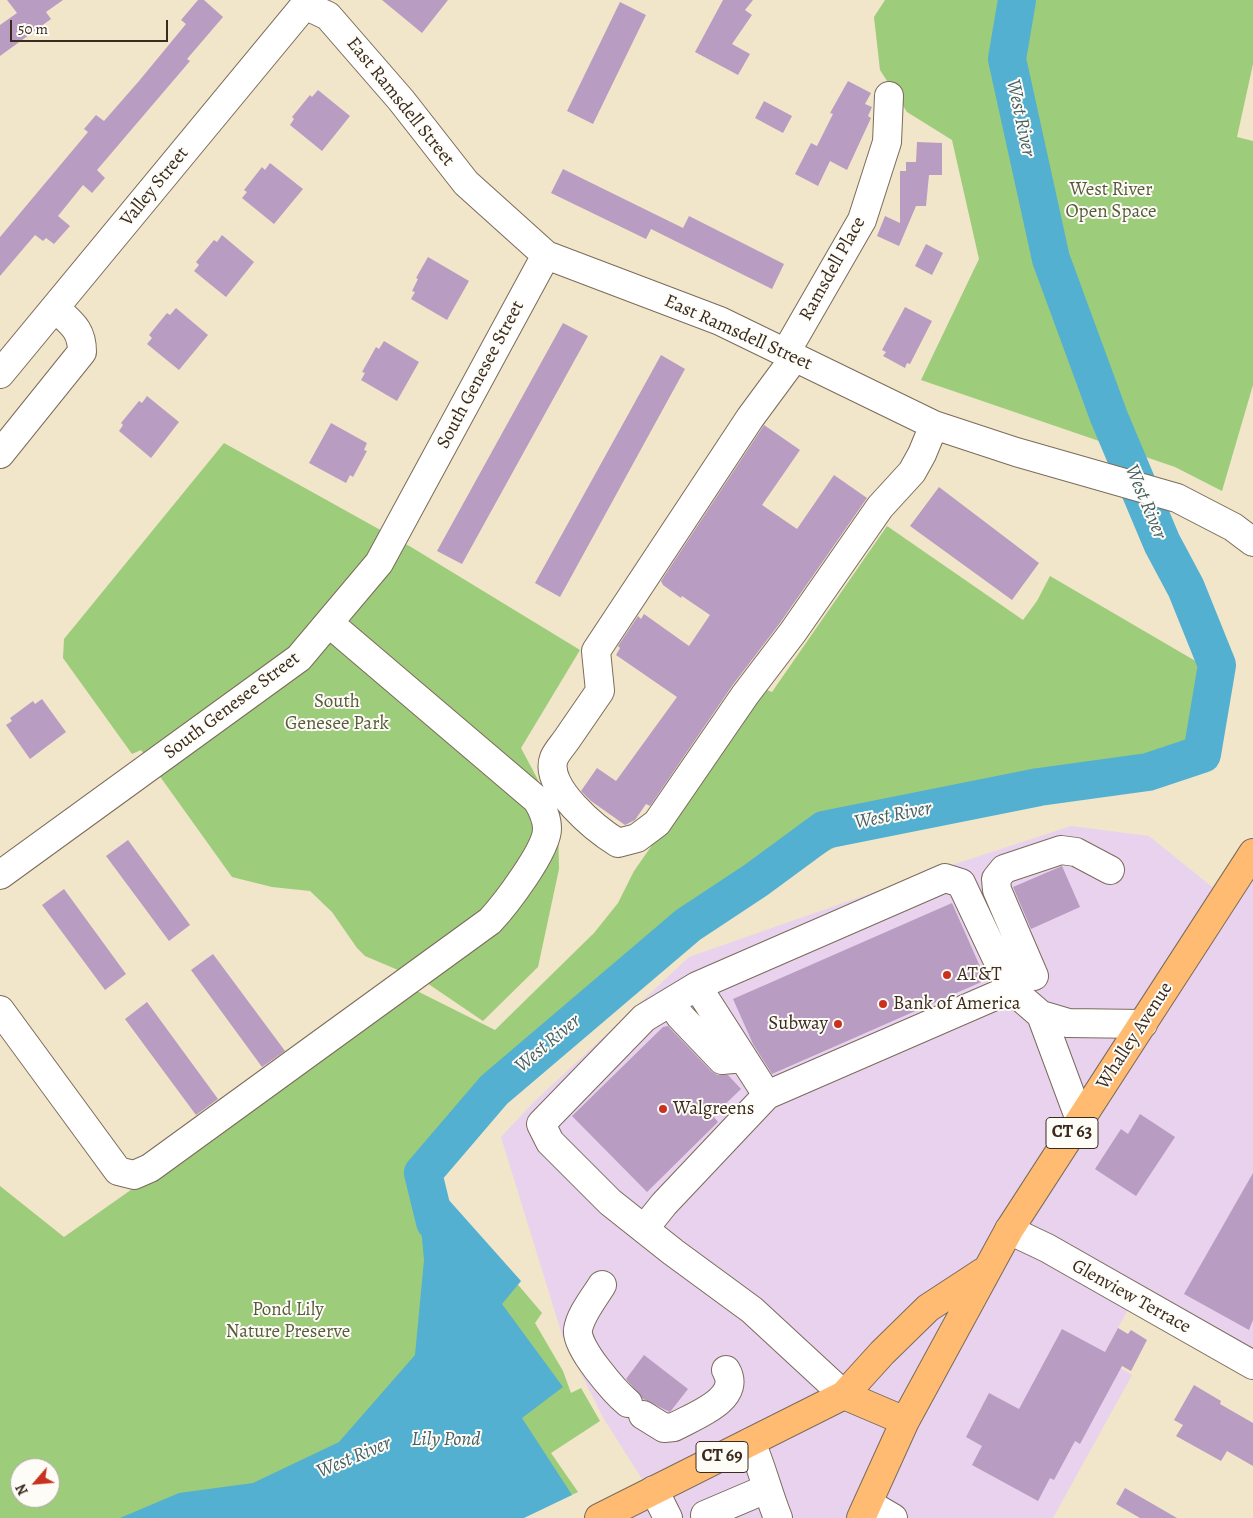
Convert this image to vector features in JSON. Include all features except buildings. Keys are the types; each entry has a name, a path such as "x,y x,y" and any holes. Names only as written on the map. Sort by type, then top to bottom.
{"main road":[{"name":"Whalley Avenue","path":"905,1421 1009,1230 1253,853"},
{"name":"Whalley Avenue","path":"599,1518 844,1395 882,1353 928,1308 986,1271"},
{"path":"844,1395 905,1421"},
{"name":"CT 63","path":"865,1511 905,1421"}],"street":[{"name":"East Ramsdell Street","path":"307,3 328,16 401,100 466,183 546,255 603,278 678,304 791,354 934,424 1177,498 1233,527 1253,542"},
{"name":"Valley Street","path":"0,374 307,3"},
{"name":"Ramsdell Place","path":"554,773 554,758 600,691 596,651 791,354 862,220 887,142 889,96"},
{"name":"South Genesee Street","path":"0,875 299,658 379,563 546,255"},
{"path":"0,454 82,352 82,338 78,330 55,308"},
{"path":"525,790 554,773 558,784 581,814 600,832 618,843 637,838 657,823 880,507 912,472 922,454 934,424"},
{"path":"0,1010 118,1171 134,1175 150,1168 490,921 504,906 541,849 548,832 546,817 537,800 329,623"},
{"path":"1022,982 997,890 996,879 1004,869 1061,850 1076,852 1110,870"},
{"path":"844,1395 752,1310 610,1202 550,1142 542,1124 644,1018 697,986 945,878 961,883 1041,1015 1061,1064 1080,1120"},
{"path":"644,1229 664,1204 768,1095 1022,982"},
{"path":"697,986 768,1095"},
{"path":"671,1002 680,1016 722,1060 743,1058"},
{"path":"1041,1015 1068,1023 1143,1024"},
{"name":"Glenview Terrace","path":"1009,1230 1046,1248 1253,1365"},
{"path":"602,1286 583,1319 578,1330 578,1337 587,1354 620,1396 664,1428 674,1427 723,1399 729,1390 730,1378 726,1370"},
{"path":"751,1442 766,1477 766,1490 778,1518"},
{"path":"654,1490 668,1518"},
{"path":"706,1518 705,1515 766,1490"},
{"path":"865,1511 893,1518"}],"shaded area":[{"path":"1071,826 1149,836 1222,895 1253,860 1253,1358 1136,1295 1102,1357 1132,1375 1053,1518 600,1518 647,1487 604,1419 563,1338 501,1137 534,1102 689,957 943,868"}],"green space":[{"name":"West River Open Space","path":"885,0 1253,0 1253,64 1237,137 1253,141 1253,385 1222,491 1175,467 921,380 979,259 952,140 907,112 880,70 874,17"},
{"name":"South Genesee Park","path":"224,443 411,547 580,650 521,748 554,810 558,822 559,869 538,967 483,1021 424,981 365,956 357,948 332,912 310,891 272,887 232,877 141,750 132,754 63,658 64,639"},
{"name":"Pond Lily Nature Preserve","path":"887,526 1023,620 1037,601 1050,576 1216,673 1209,714 1198,733 1170,763 1138,776 837,846 718,911 595,1013 549,1057 414,1162 542,1313 535,1323 563,1371 571,1393 581,1388 600,1421 551,1453 578,1492 521,1518 0,1518 0,1186 64,1237 415,990 495,1030 594,933 618,903 634,871 762,688 772,692"}],"water":[{"name":"Lily Pond","path":"415,1162 521,1281 502,1304 563,1387 522,1418 572,1495 524,1518 120,1518 179,1493 253,1483 339,1442 415,1355 424,1260"}],"waterway":[{"name":"West River","path":"435,1222 423,1173 494,1090 688,925 756,880 824,830 1039,787 1148,772 1202,754 1217,665 1186,588 1162,543 1109,417 1051,259 1007,59 1017,0"}],"place":[{"name":"AT&T","path":"947,975"},
{"name":"Bank of America","path":"883,1004"},
{"name":"Subway","path":"838,1024"},
{"name":"Walgreens","path":"663,1109"}]}
